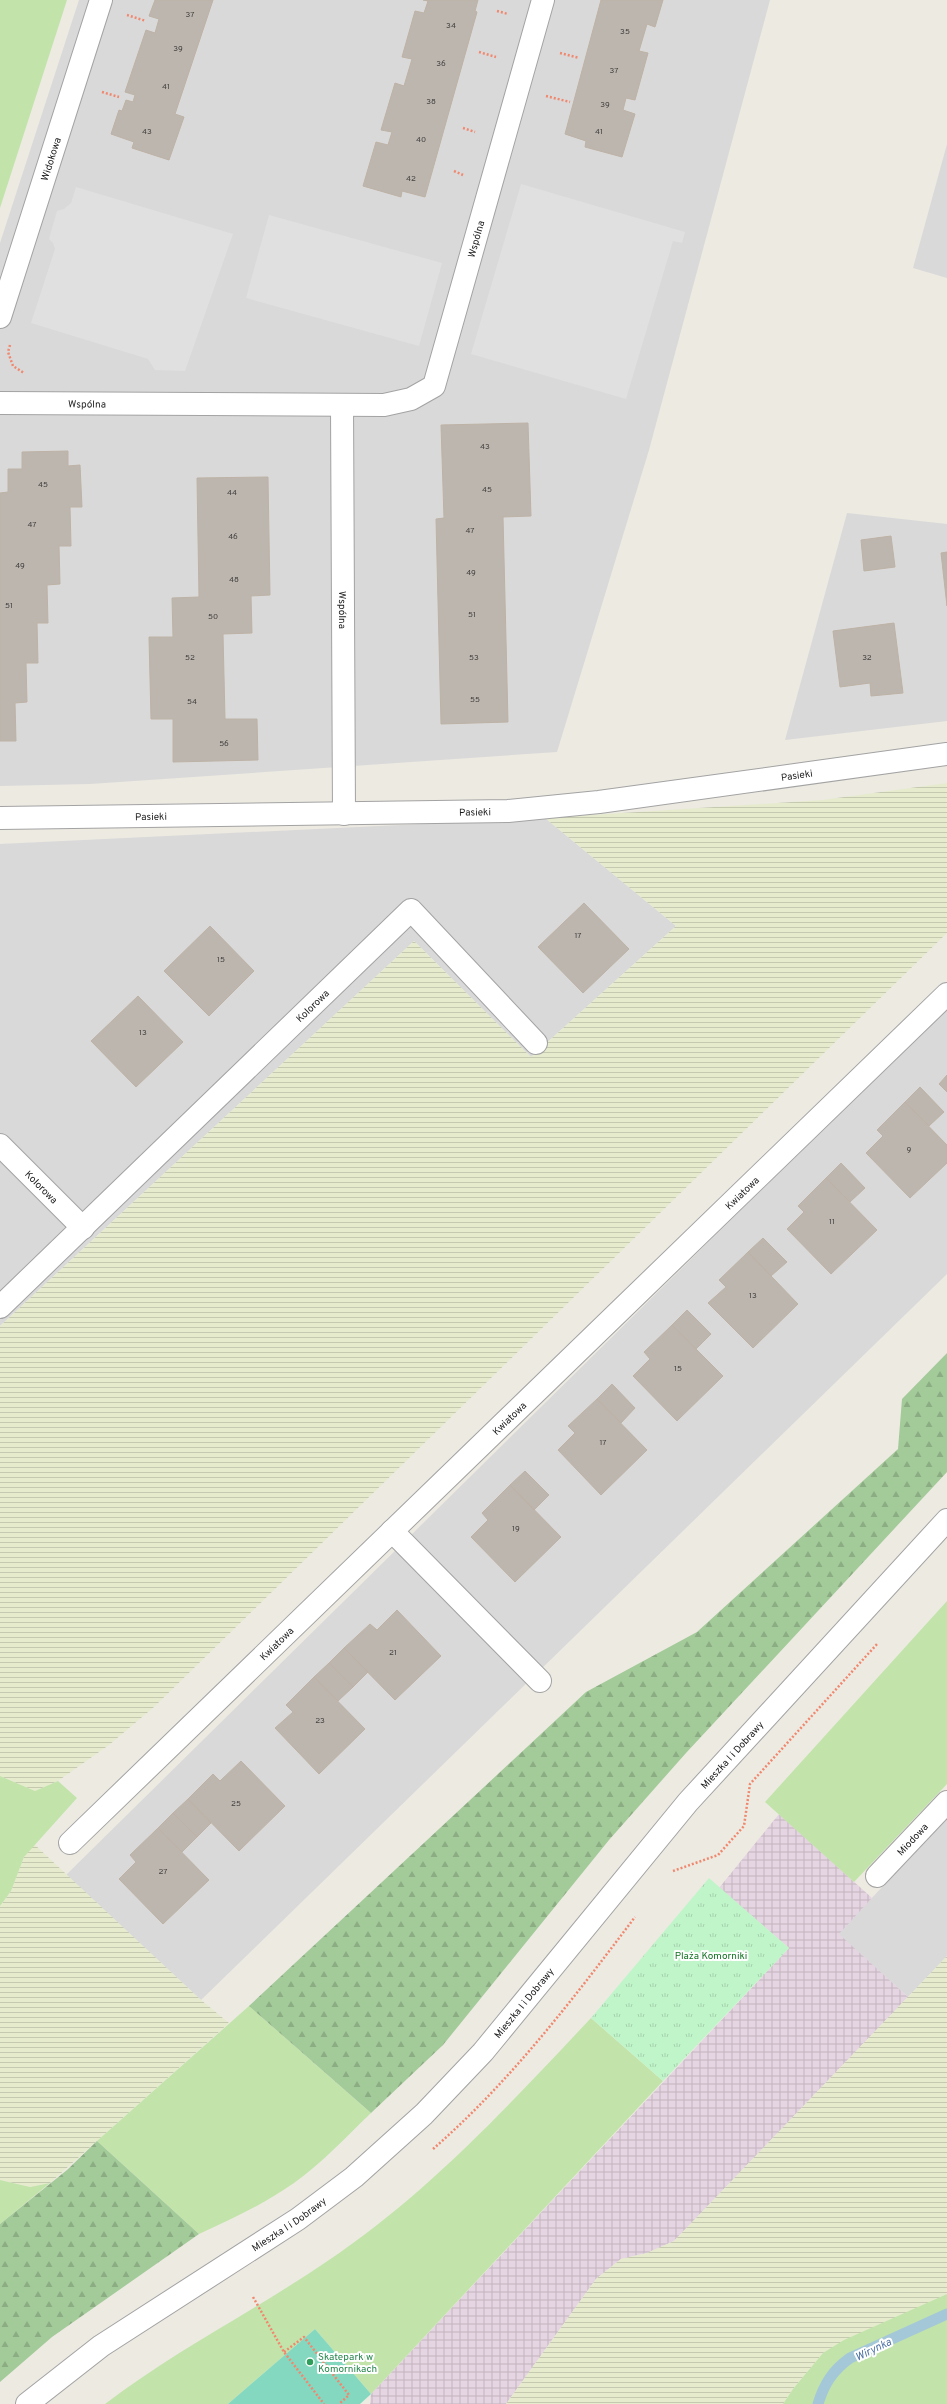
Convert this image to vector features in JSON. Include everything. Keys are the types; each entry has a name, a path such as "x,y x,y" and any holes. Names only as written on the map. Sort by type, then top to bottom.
{"street":[{"name":"Widokowa","path":"0,317 101,0"},
{"name":"Wspólna","path":"0,403 384,405 411,399 434,386 543,0"},
{"name":"Wspólna","path":"342,405 344,814"},
{"name":"Pasieki","path":"0,818 508,811 599,802 947,754"},
{"name":"Kolorowa","path":"0,1307 411,910 536,1043"},
{"name":"Kwiatowa","path":"70,1843 947,994"},
{"name":"Kolorowa","path":"0,1145 83,1228"},
{"name":"Mieszka I i Dobrawy","path":"27,2404 101,2346 265,2242 316,2206 354,2177 424,2114 498,2035 688,1802 947,1520"},
{"path":"392,1531 540,1681"},
{"name":"Miodowa","path":"877,1876 947,1802"}],"path":[{"path":"124,14 146,21"},
{"path":"479,52 499,58"},
{"path":"559,52 579,58"},
{"path":"99,91 119,97"},
{"path":"540,94 570,102"},
{"path":"13,337 8,352 13,366 26,374"},
{"path":"253,2297 284,2352 324,2404"},
{"path":"284,2352 304,2338 348,2395 339,2404"}],"shaded area":[{"path":"79,0 770,0 649,450 557,752 90,784 0,786 0,243"},
{"path":"947,144 947,278 913,268"},
{"path":"521,184 685,232 682,243 673,241 626,399 471,354"},
{"path":"76,187 233,234 185,371 155,370 148,359 31,323 55,249 53,243 49,239 57,211 64,209 71,203"},
{"path":"269,215 442,263 419,346 246,298"},
{"path":"847,513 947,524 947,721 785,740"},
{"path":"545,818 676,926 531,1057 414,941 0,1326 0,844"},
{"path":"947,1007 947,1274 201,2000 66,1875"},
{"path":"779,1814 872,1898 839,1934 908,1997 674,2241 647,2253 621,2259 596,2279 506,2404 370,2404 371,2394 789,1948 719,1888"},
{"path":"947,1818 947,1956 908,1997 838,1934"}],"green space":[{"path":"0,0 67,0 0,208"},
{"path":"947,783 947,933 154,1707 109,1745 58,1781 35,1791 0,1776 0,1326 414,941 531,1057 676,926 545,818 822,800"},
{"path":"947,1353 947,1472 686,1753 609,1840 443,2045 371,2113 249,2006 586,1692 697,1632 898,1449 902,1399"},
{"path":"947,1601 947,1784 854,1882 765,1802"},
{"path":"0,1776 35,1791 58,1781 77,1798 24,1857 11,1891 0,1906"},
{"path":"34,1844 201,2000 229,2023 50,2183 30,2187 0,2180 0,1906 11,1891 24,1857"},
{"name":"Plaża Komorniki","path":"709,1878 789,1948 663,2081 591,2018"},
{"path":"947,1956 947,2294 823,2353 793,2389 783,2404 506,2404 596,2279 621,2259 647,2253 674,2241"},
{"path":"249,2006 371,2113 324,2158 283,2191 236,2217 199,2234 97,2141"},
{"path":"591,2018 663,2081 371,2394 315,2329 228,2404 105,2404 159,2366 299,2280 363,2236 398,2208 466,2148"},
{"path":"97,2141 199,2234 52,2337 0,2382 0,2224 67,2170"},
{"path":"0,2180 30,2187 50,2183 0,2224"},
{"path":"947,2294 947,2404 783,2404 793,2389 823,2353 844,2340"},
{"name":"Skatepark w Komornikach","path":"315,2329 371,2394 360,2404 228,2404"}],"building":[{"path":"155,0 213,0 175,114 184,117 169,160 132,148 134,142 111,134 119,110 122,111 126,100 133,102 135,95 125,92 146,30 155,33 159,19 149,16"},
{"path":"423,0 478,0 475,11 477,12 425,197 402,191 401,197 363,186 376,142 388,145 392,132 381,130 395,83 404,86 412,59 402,57 415,11 424,13 428,1"},
{"path":"601,0 663,0 655,27 647,24 639,51 648,53 635,100 626,98 623,110 635,114 622,157 585,147 586,141 565,134"},
{"path":"528,423 531,516 503,517 508,722 441,724 436,519 444,518 441,425"},
{"path":"68,451 68,466 80,465 82,507 70,507 71,546 59,546 60,584 47,585 48,623 37,623 38,663 26,663 27,702 15,703 16,741 0,741 0,493 8,492 8,469 22,469 22,452"},
{"path":"268,477 270,595 251,596 252,633 223,634 225,719 257,719 258,760 173,762 173,719 151,719 149,637 173,637 172,598 199,597 197,478"},
{"path":"891,536 895,567 864,571 861,540"},
{"path":"947,552 947,606 941,553"},
{"path":"894,623 903,693 871,696 870,683 840,687 833,631"},
{"path":"584,903 629,949 583,993 538,947"},
{"path":"210,926 254,971 209,1016 164,971"},
{"path":"138,996 183,1042 136,1087 91,1041"},
{"path":"947,1075 947,1092 939,1084"},
{"path":"920,1087 944,1112 929,1126 905,1102"},
{"path":"905,1102 947,1145 947,1163 910,1198 866,1153 883,1136 877,1130"},
{"path":"841,1163 865,1188 850,1202 826,1178"},
{"path":"826,1178 877,1230 831,1274 787,1229 804,1212 798,1206"},
{"path":"763,1238 787,1262 771,1276 748,1252"},
{"path":"748,1252 798,1304 753,1348 708,1303 726,1287 719,1280"},
{"path":"687,1310 711,1334 696,1349 672,1325"},
{"path":"672,1325 723,1376 677,1421 633,1376 650,1359 644,1352"},
{"path":"612,1384 635,1408 621,1423 597,1399"},
{"path":"597,1399 647,1450 601,1495 558,1450 575,1433 568,1426"},
{"path":"525,1471 549,1495 534,1510 510,1485"},
{"path":"510,1485 561,1537 515,1582 471,1537 488,1520 482,1513"},
{"path":"397,1610 441,1656 395,1700 344,1648 370,1624 377,1630"},
{"path":"344,1648 368,1672 353,1687 329,1663"},
{"path":"329,1663 353,1687 338,1701 314,1677"},
{"path":"314,1677 365,1729 319,1774 275,1728 293,1712 286,1705"},
{"path":"241,1761 285,1806 239,1851 188,1799 213,1774 220,1781"},
{"path":"188,1799 211,1823 197,1837 173,1813"},
{"path":"173,1813 197,1837 182,1852 158,1828"},
{"path":"158,1828 209,1880 163,1924 119,1879 136,1862 130,1855"}],"waterway":[{"name":"Wirynka","path":"818,2404 823,2390 830,2378 839,2367 850,2358 947,2314"}],"place":[{"name":"Skatepark w Komornikach","path":"310,2362"}]}
